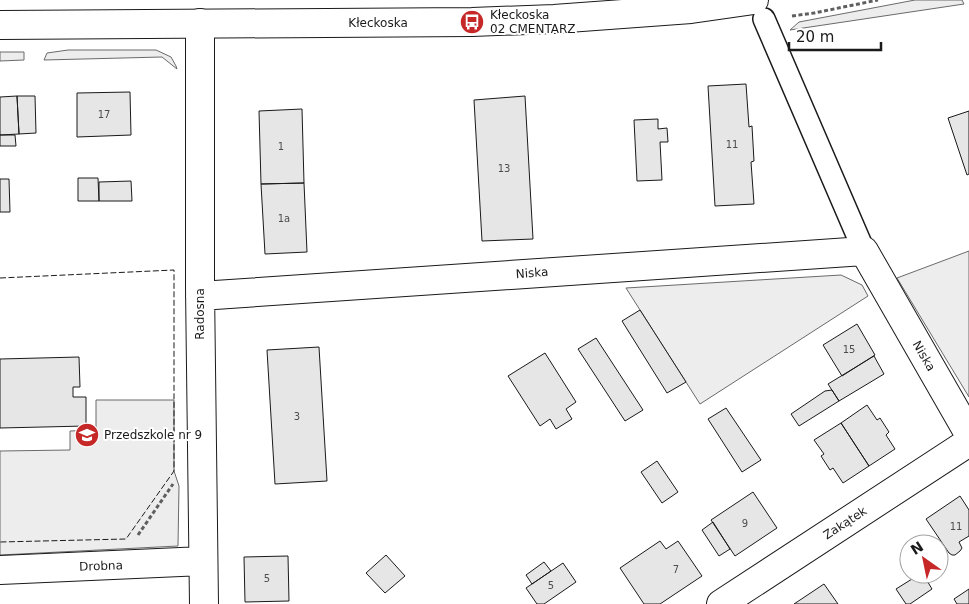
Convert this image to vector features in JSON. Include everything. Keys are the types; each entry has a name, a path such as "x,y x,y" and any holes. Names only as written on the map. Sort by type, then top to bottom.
{"street":[{"name":"Kłeckoska","path":"0,25 452,22 554,19 691,9 759,10"},
{"name":"Niska","path":"759,10 864,251 969,434"},
{"name":"Radosna","path":"200,23 200,296 204,604"},
{"name":"Niska","path":"200,296 864,251"},
{"name":"Zakątek","path":"721,604 969,442"},
{"name":"Drobna","path":"0,570 203,561"}],"path":[{"path":"759,10 814,13 878,0"},
{"path":"108,566 132,544 176,479"}],"shaded area":[{"path":"915,0 962,0 964,4 790,30 799,22"},
{"path":"68,50 156,50 171,57 177,69 162,57 44,60 47,53"},
{"path":"0,52 24,52 24,60 0,61"},
{"path":"969,251 969,397 897,278"},
{"path":"841,275 862,285 868,296 700,404 626,288"},
{"path":"96,400 174,400 174,471 179,486 178,546 0,555 0,451 70,450 70,431 96,430"}],"building":[{"path":"746,84 749,127 752,126 754,161 751,162 754,204 715,206 708,86"},
{"path":"130,92 131,135 77,137 77,93"},
{"path":"17,96 19,134 0,135 0,97"},
{"path":"17,96 35,96 36,133 19,134"},
{"path":"525,96 533,239 482,241 474,100"},
{"path":"302,109 304,183 261,184 259,111"},
{"path":"969,111 969,174 967,175 948,118"},
{"path":"658,119 658,129 667,128 668,142 660,142 662,180 637,181 634,120"},
{"path":"0,135 15,135 16,146 0,146"},
{"path":"78,178 98,178 99,201 78,201"},
{"path":"0,179 9,179 10,212 0,212"},
{"path":"131,181 132,201 99,201 99,182"},
{"path":"304,183 307,252 265,254 261,184"},
{"path":"640,310 686,382 667,393 622,321"},
{"path":"857,324 875,355 842,376 823,345"},
{"path":"596,338 643,410 625,421 578,349"},
{"path":"319,347 327,481 275,484 267,350"},
{"path":"545,353 576,402 566,409 572,419 556,429 550,419 540,426 508,376"},
{"path":"874,356 884,374 839,401 828,384"},
{"path":"79,357 80,387 73,387 73,397 86,397 86,426 0,428 0,359"},
{"path":"832,390 839,401 799,426 791,414 825,391"},
{"path":"867,405 877,420 880,418 889,432 886,435 895,449 869,466 841,423"},
{"path":"726,408 761,460 742,472 708,419"},
{"path":"841,423 869,466 843,483 833,468 830,470 821,456 824,454 814,440"},
{"path":"657,461 678,492 662,503 641,472"},
{"path":"753,492 777,528 735,556 711,520"},
{"path":"960,496 969,510 969,536 959,542 962,548 960,551 955,555 949,553 949,534 936,534 926,519"},
{"path":"713,522 730,549 719,556 702,530"},
{"path":"660,541 666,549 678,541 702,576 660,604 644,604 620,568"},
{"path":"386,555 405,576 385,593 366,573"},
{"path":"288,556 289,601 245,602 244,557"},
{"path":"544,562 551,571 532,584 526,575"},
{"path":"563,563 576,582 544,604 537,604 526,588"},
{"path":"824,584 838,604 794,604"},
{"path":"904,584 929,584 932,589 910,604 906,604 896,589"},
{"path":"969,589 969,604 957,604 954,599"}],"fence":[{"path":"0,278 174,270 174,471 126,539 0,542"}],"place":[{"name":"Kłeckoska 02 CMENTARZ","path":"472,22"},
{"name":"Przedszkole nr 9","path":"87,435"}]}
